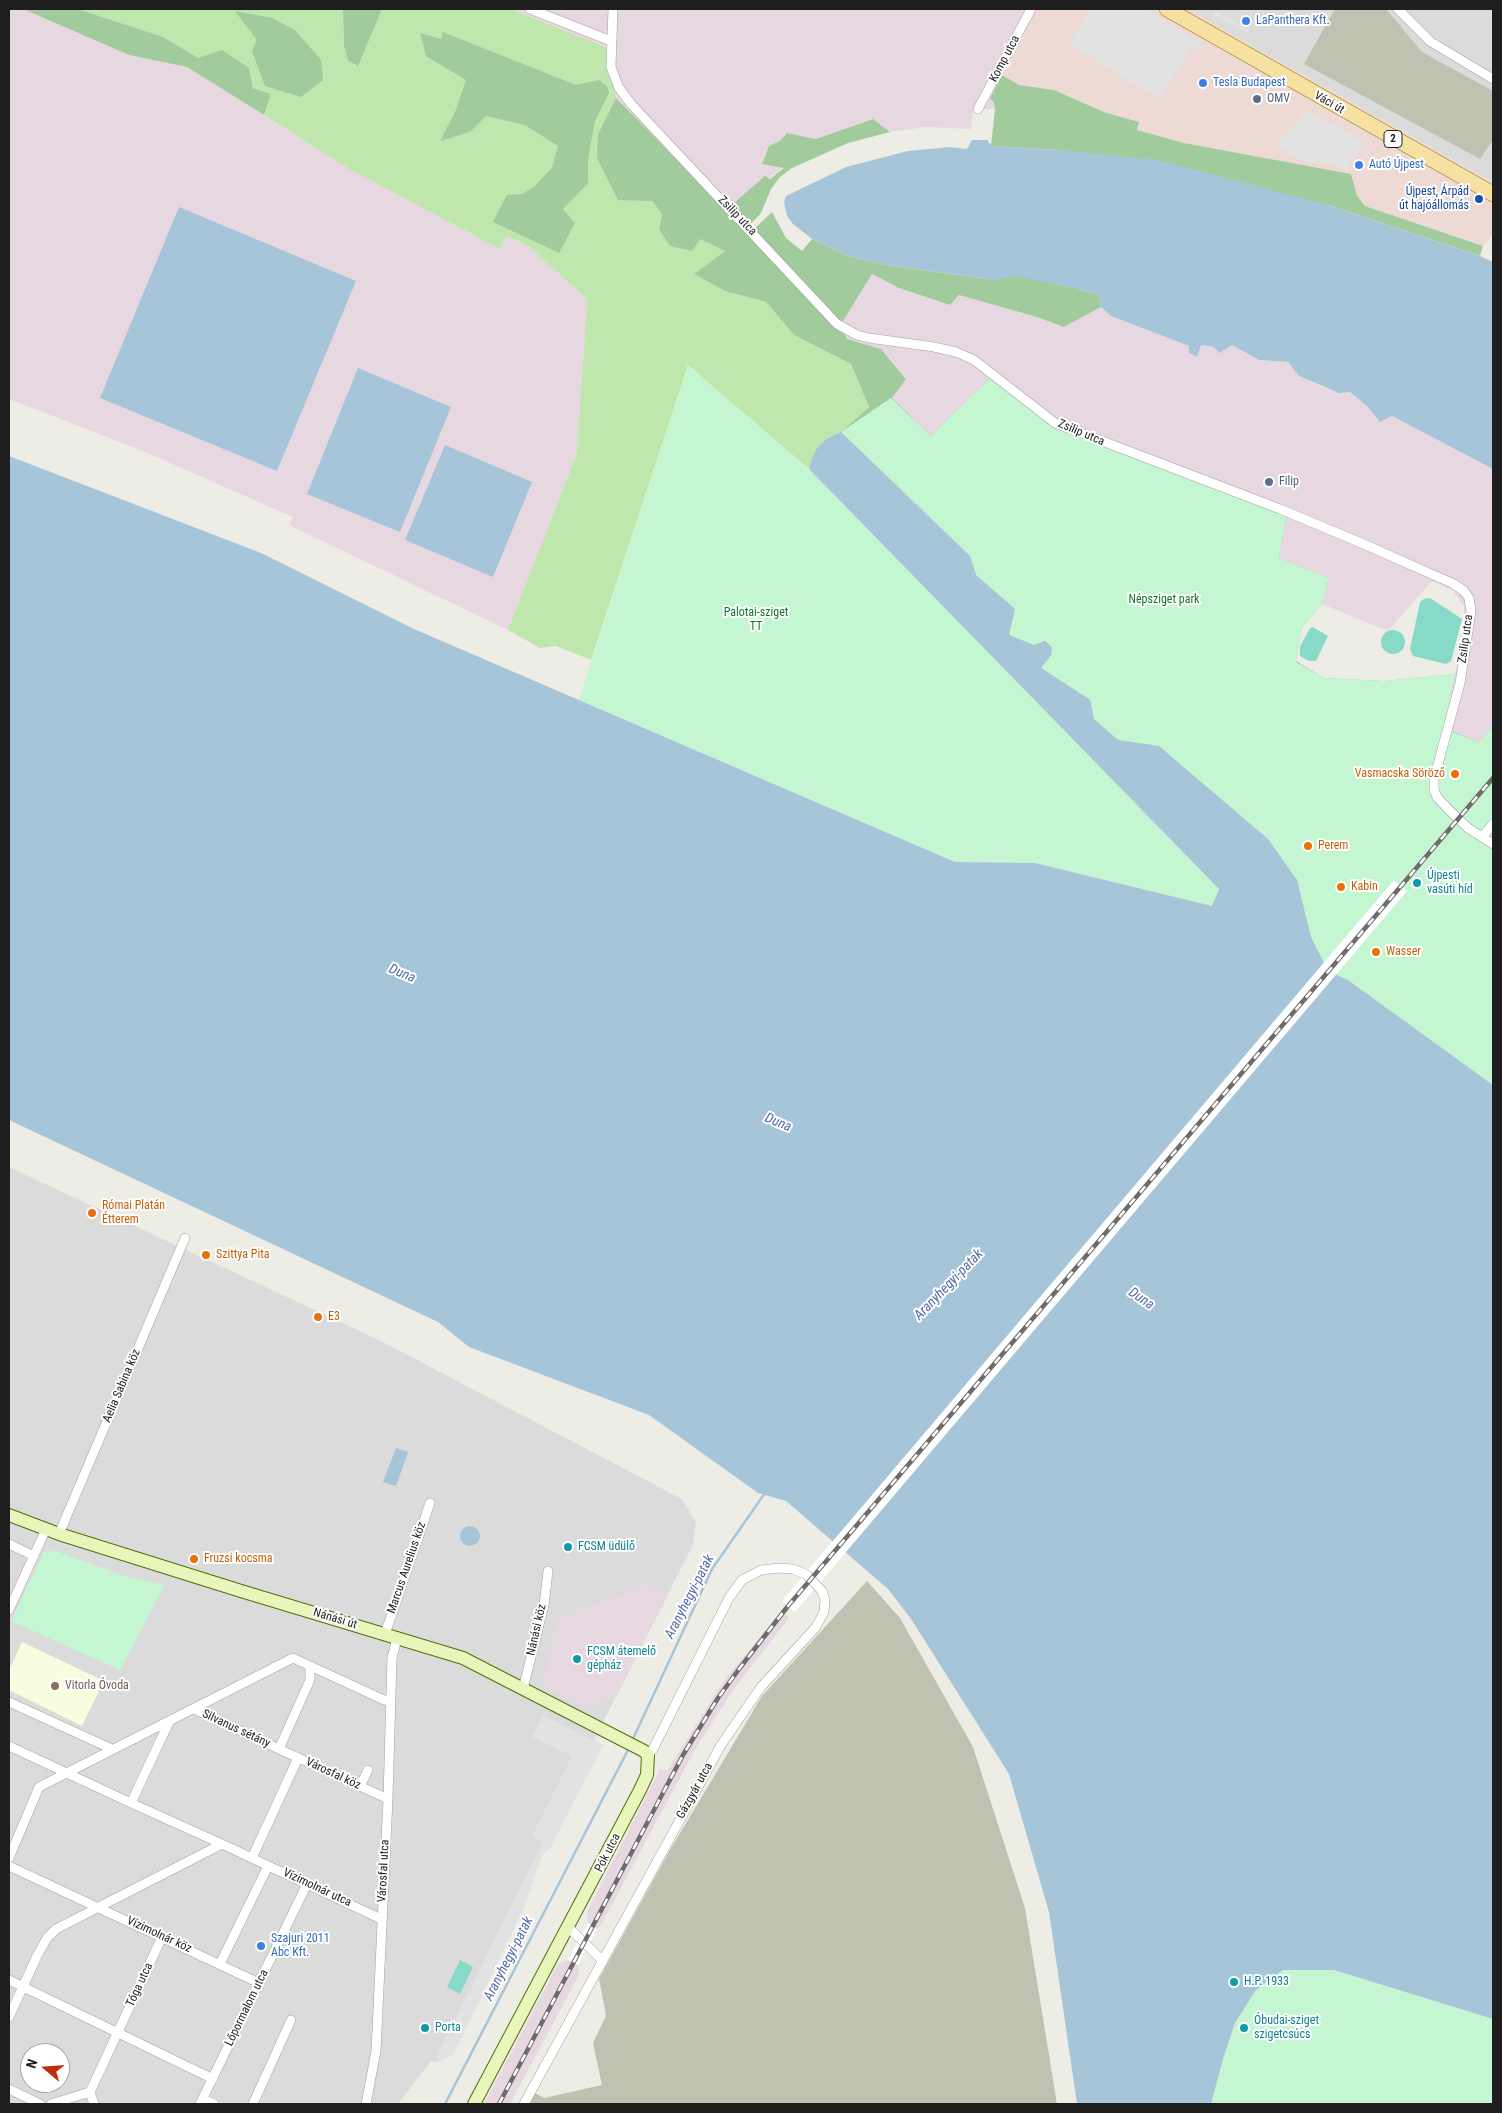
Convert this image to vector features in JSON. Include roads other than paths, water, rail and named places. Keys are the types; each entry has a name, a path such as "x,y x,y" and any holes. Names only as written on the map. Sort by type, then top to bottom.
{"main road":[{"name":"Váci út","path":"1172,10 1493,194"}],"street":[{"path":"530,9 611,41"},
{"name":"Zsilip utca","path":"613,9 611,67 619,88 632,105 837,324 857,335 869,338 956,352 974,360 1055,423 1280,509 1454,584 1464,591 1469,598 1471,611 1460,682 1434,779 1434,790 1437,797 1468,828 1493,844"},
{"name":"Komp utca","path":"978,109 1031,9"},
{"path":"1398,9 1431,42 1493,79"},
{"path":"1482,837 1493,824"},
{"name":"Aelia Sabina köz","path":"59,1534 185,1238"},
{"name":"Marcus Aurelius köz","path":"391,1636 430,1503"},
{"name":"Nánási út","path":"9,1515 59,1534 463,1658 646,1753"},
{"path":"9,1610 46,1529"},
{"path":"9,1544 34,1556"},
{"name":"Gázgyár utca","path":"524,2104 720,1745 760,1686 816,1627 824,1612 825,1600 822,1591 807,1575 793,1570 779,1568 761,1570 742,1580 729,1598"},
{"name":"Nánási köz","path":"523,1689 544,1605 548,1571"},
{"name":"Pók utca","path":"474,2104 640,1790 647,1775 646,1753 653,1749 729,1598"},
{"name":"Városfal utca","path":"366,2104 376,2051 388,1799 391,1636"},
{"name":"Silvanus sétány","path":"9,1858 39,1787 293,1658 384,1700 391,1701"},
{"name":"Silvanus sétány","path":"194,1709 279,1749 310,1680 310,1667"},
{"path":"9,1702 112,1749"},
{"path":"9,1746 131,1803 169,1722"},
{"name":"Városfal köz","path":"279,1749 388,1799"},
{"path":"252,1858 298,1758"},
{"path":"360,1786 368,1770"},
{"name":"Vízimolnár utca","path":"131,1803 381,1919"},
{"path":"9,2017 37,1956 47,1938 56,1929 222,1844"},
{"path":"9,1866 97,1908"},
{"path":"220,1964 268,1866"},
{"name":"Lőpormalom utca","path":"201,2102 307,1884"},
{"name":"Vízimolnár köz","path":"97,1908 162,1936 259,1983"},
{"path":"568,1928 603,1961"},
{"name":"Tóga utca","path":"90,2092 162,1936"},
{"path":"9,1980 212,2079"},
{"path":"253,2104 291,2020"},
{"path":"9,2089 40,2104"},
{"path":"52,2104 90,2092 94,2104"},
{"path":"201,2102 214,2104"}],"water":[{"path":"972,140 987,140 992,146 1058,150 1158,160 1328,205 1493,262 1493,469 1392,416 1380,422 1367,406 1350,392 1339,393 1299,376 1288,362 1259,360 1232,345 1219,353 1214,347 1201,345 1197,357 1189,353 1189,346 1111,316 1101,307 1098,295 1076,288 1013,276 994,280 887,265 848,256 812,239 793,224 787,216 784,202 786,196 846,167 908,151 949,147 967,149"},
{"path":"179,207 356,281 277,471 100,398"},
{"path":"358,368 451,407 400,532 307,494"},
{"name":"Duna","path":"841,432 970,556 976,575 1015,609 1009,635 1034,645 1045,641 1052,648 1051,655 1041,668 1090,700 1094,719 1118,740 1159,746 1268,839 1297,880 1311,937 1328,971 1348,980 1493,1085 1493,2019 1334,1970 1283,1970 1256,1990 1235,2023 1211,2104 1077,2104 1049,1912 1009,1774 911,1619 888,1589 786,1501 758,1493 649,1415 469,1347 438,1322 9,1120 9,456 261,553 414,629 955,862 1035,863 1212,906 1219,889 809,469 817,448 826,439"},
{"path":"445,445 532,482 493,577 405,540"},
{"path":"396,1448 408,1452 396,1486 383,1482"},
{"path":"466,1526 474,1526 480,1532 480,1540 474,1546 466,1546 460,1540 460,1532"}],"waterway":[{"name":"Aranyhegyi-patak","path":"632,1741 712,1569 765,1493"},
{"name":"Aranyhegyi-patak","path":"445,2104 629,1748"}],"railway":[{"path":"499,2104 683,1755 718,1698 739,1669 788,1606 1493,778"}],"place":[{"name":"LaPanthera Kft.","path":"1246,21"},
{"name":"Tesla Budapest","path":"1203,83"},
{"name":"OMV","path":"1257,99"},
{"name":"Autó Újpest","path":"1359,165"},
{"name":"Újpest, Árpád út hajóállomás","path":"1479,199"},
{"name":"Filip","path":"1269,482"},
{"name":"Vasmacska Söröző","path":"1455,774"},
{"name":"Perem","path":"1308,846"},
{"name":"Újpesti vasúti híd","path":"1417,883"},
{"name":"Kabin","path":"1341,887"},
{"name":"Wasser","path":"1376,952"},
{"name":"Római Platán Étterem","path":"92,1213"},
{"name":"Szittya Pita","path":"206,1255"},
{"name":"E3","path":"318,1317"},
{"name":"FCSM üdülő","path":"568,1547"},
{"name":"Fruzsi kocsma","path":"194,1559"},
{"name":"FCSM átemelő gépház","path":"577,1659"},
{"name":"Vitorla Óvoda","path":"55,1686"},
{"name":"Szajuri 2011 Abc Kft.","path":"261,1946"},
{"name":"H.P. 1933","path":"1234,1982"},
{"name":"Porta","path":"425,2028"},
{"name":"Óbudai-sziget szigetcsúcs","path":"1244,2028"}],"park label":[{"name":"Népsziget park","path":"1164,600"},
{"name":"Palotai-sziget TT","path":"756,620"}]}
